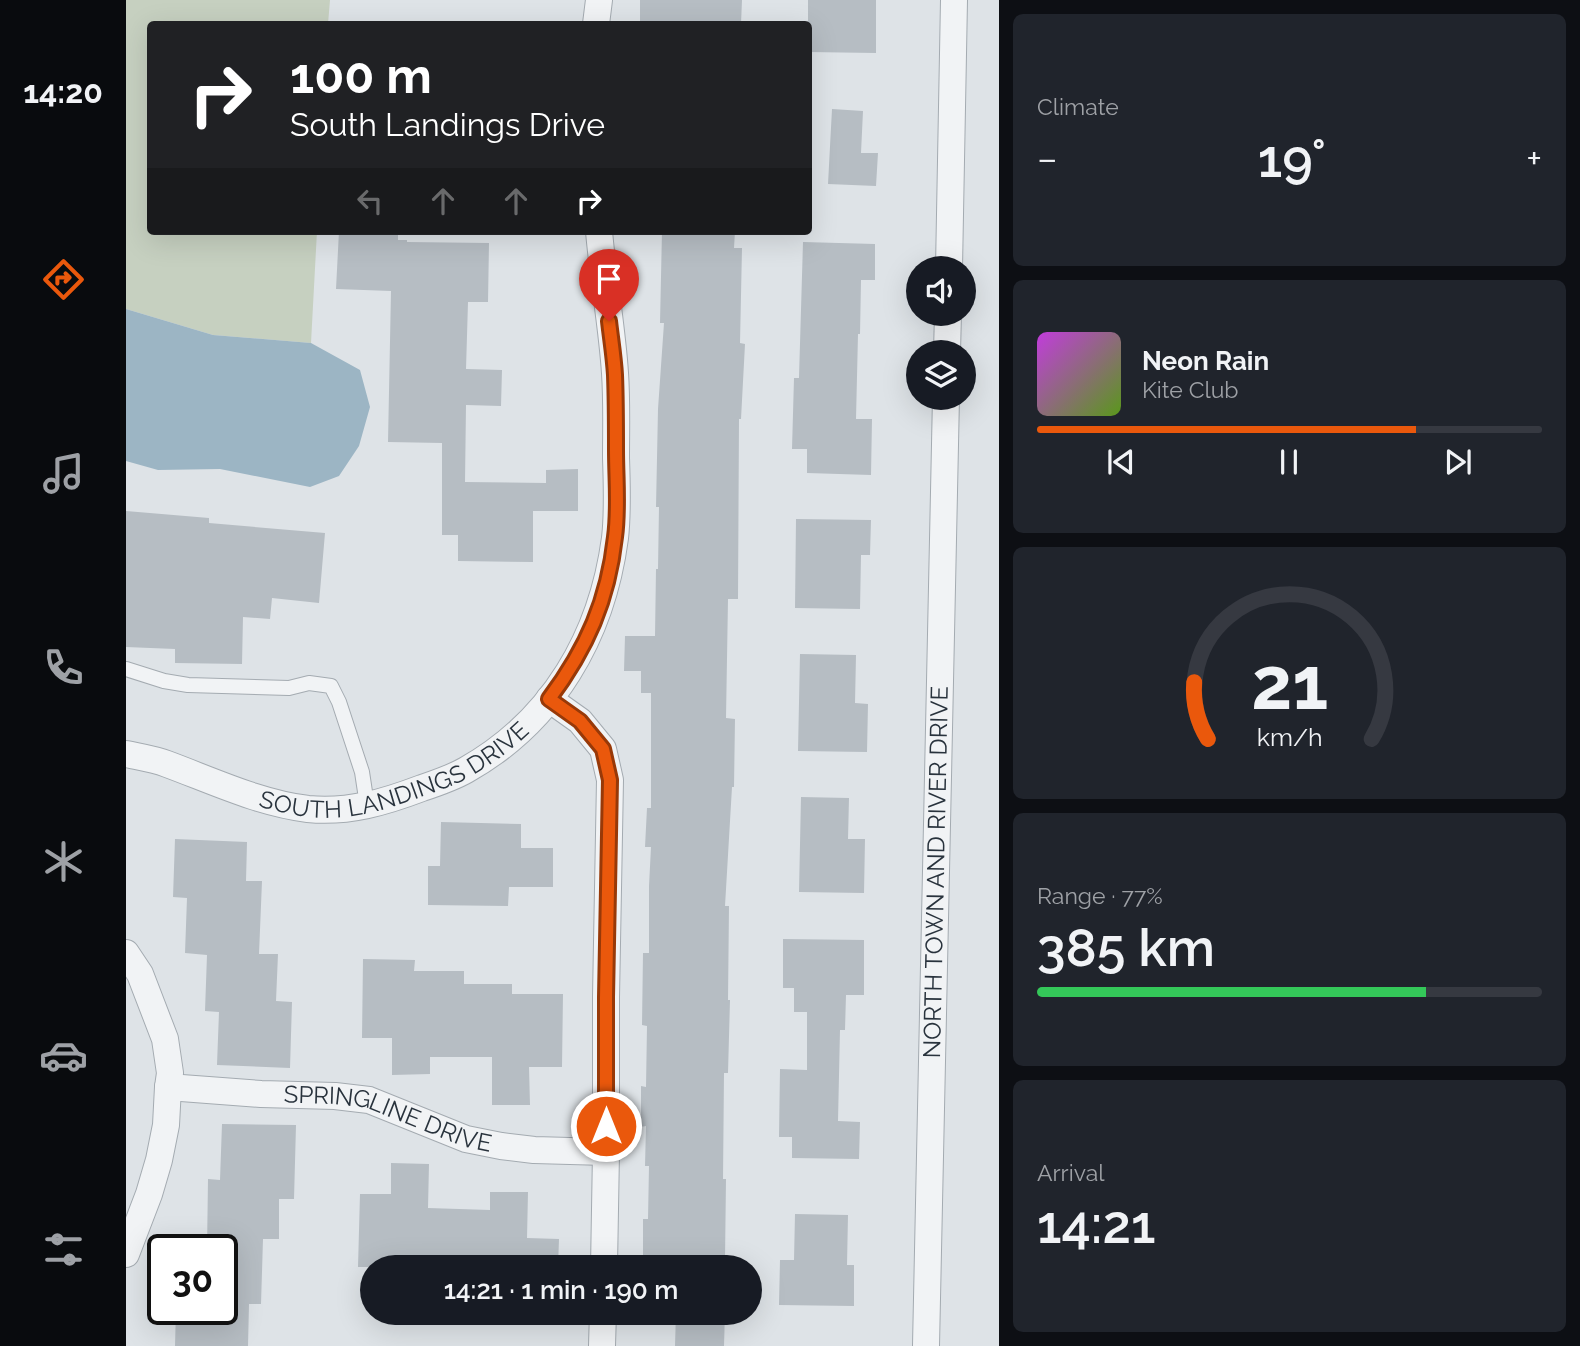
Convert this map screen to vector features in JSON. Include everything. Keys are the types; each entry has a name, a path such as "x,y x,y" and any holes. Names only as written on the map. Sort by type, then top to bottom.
{"street":[{"path":"596,21 599,0"},
{"path":"949,256 954,0"},
{"name":"SOUTH LANDINGS DRIVE","path":"126,754 164,763 273,803 311,809 348,809 383,803 454,777 489,757 521,730 549,699 586,643 609,574 617,496 615,373 600,235"},
{"name":"NORTH TOWN AND RIVER DRIVE","path":"926,1346 946,410"},
{"path":"549,699 580,721 603,749 610,780 604,1255"},
{"path":"126,953 140,974 164,1039 170,1073 166,1125 159,1160 126,1254"},
{"name":"SPRINGLINE DRIVE","path":"168,1087 369,1100 466,1139 534,1150 606,1152"},
{"path":"602,1346 603,1325"}],"lane":[{"path":"126,669 164,681 188,685 289,688 309,683 331,686 339,702 362,772 367,805"}],"green space":[{"path":"126,0 330,0 328,21 147,21 147,235 317,235 311,343 213,335 126,309"}],"water":[{"path":"126,309 213,335 311,343 360,370 370,407 359,446 339,476 310,487 220,469 158,470 126,461"}],"building":[{"path":"640,0 742,0 741,21 640,21"},
{"path":"808,0 876,0 876,53 812,52 812,21 808,21"},
{"path":"832,109 863,111 861,153 878,153 876,186 828,184"},
{"path":"339,235 398,235 398,240 407,242 489,243 488,302 468,302 466,369 502,370 501,406 466,405 465,482 546,483 546,470 578,469 578,511 533,511 533,562 458,561 458,535 442,535 442,443 388,442 391,291 336,289"},
{"path":"662,235 735,235 734,248 742,248 740,343 745,344 739,419 738,599 728,599 726,718 735,719 734,787 725,906 729,906 730,1000 728,1073 724,1073 725,1255 643,1255 643,1219 648,1219 649,1166 645,1166 646,1126 641,1127 641,1086 646,1087 647,1026 642,1025 643,953 649,953 651,847 645,847 647,808 651,808 651,693 641,693 641,671 624,671 625,636 655,636 659,507 656,507 658,409 664,323 660,323"},
{"path":"803,242 875,244 875,280 861,280 856,419 872,419 871,475 807,473 807,449 792,449 794,378 799,378"},
{"path":"126,511 209,518 209,523 325,533 319,603 272,598 270,619 243,617 242,664 175,663 175,649 126,647"},
{"path":"796,519 871,520 870,555 861,555 860,609 795,608"},
{"path":"800,654 856,655 855,703 868,704 867,752 798,751"},
{"path":"801,797 849,798 848,839 865,839 864,893 799,892"},
{"path":"441,822 521,824 521,848 553,848 553,887 509,887 508,906 428,905 428,866 440,866"},
{"path":"175,839 247,842 246,881 262,881 259,954 278,954 276,1001 292,1002 290,1068 217,1065 219,1012 205,1011 207,955 185,953 187,898 173,897"},
{"path":"783,939 864,940 864,995 846,995 845,1030 840,1030 838,1121 860,1122 859,1159 792,1158 792,1137 779,1137 780,1069 807,1070 807,1012 794,1012 794,988 783,988"},
{"path":"363,959 415,960 414,971 464,971 464,984 512,984 512,994 563,994 562,1067 529,1067 530,1105 492,1105 492,1057 430,1057 430,1074 392,1075 392,1038 362,1038"},
{"path":"222,1124 296,1125 294,1199 279,1199 279,1239 263,1239 261,1304 249,1304 248,1346 175,1346 176,1325 238,1325 238,1234 207,1234 208,1179 220,1180"},
{"path":"391,1163 429,1164 428,1208 490,1210 490,1192 528,1192 527,1238 559,1239 558,1255 360,1255 358,1267 360,1194 391,1194"},
{"path":"795,1214 848,1215 847,1265 854,1265 854,1306 779,1305 780,1260 794,1260"},
{"path":"676,1325 725,1325 724,1346 675,1346"}],"route":[{"path":"606,1126 610,780 603,749 580,721 549,699 586,643 609,574 617,496 615,373 609,321"}]}
